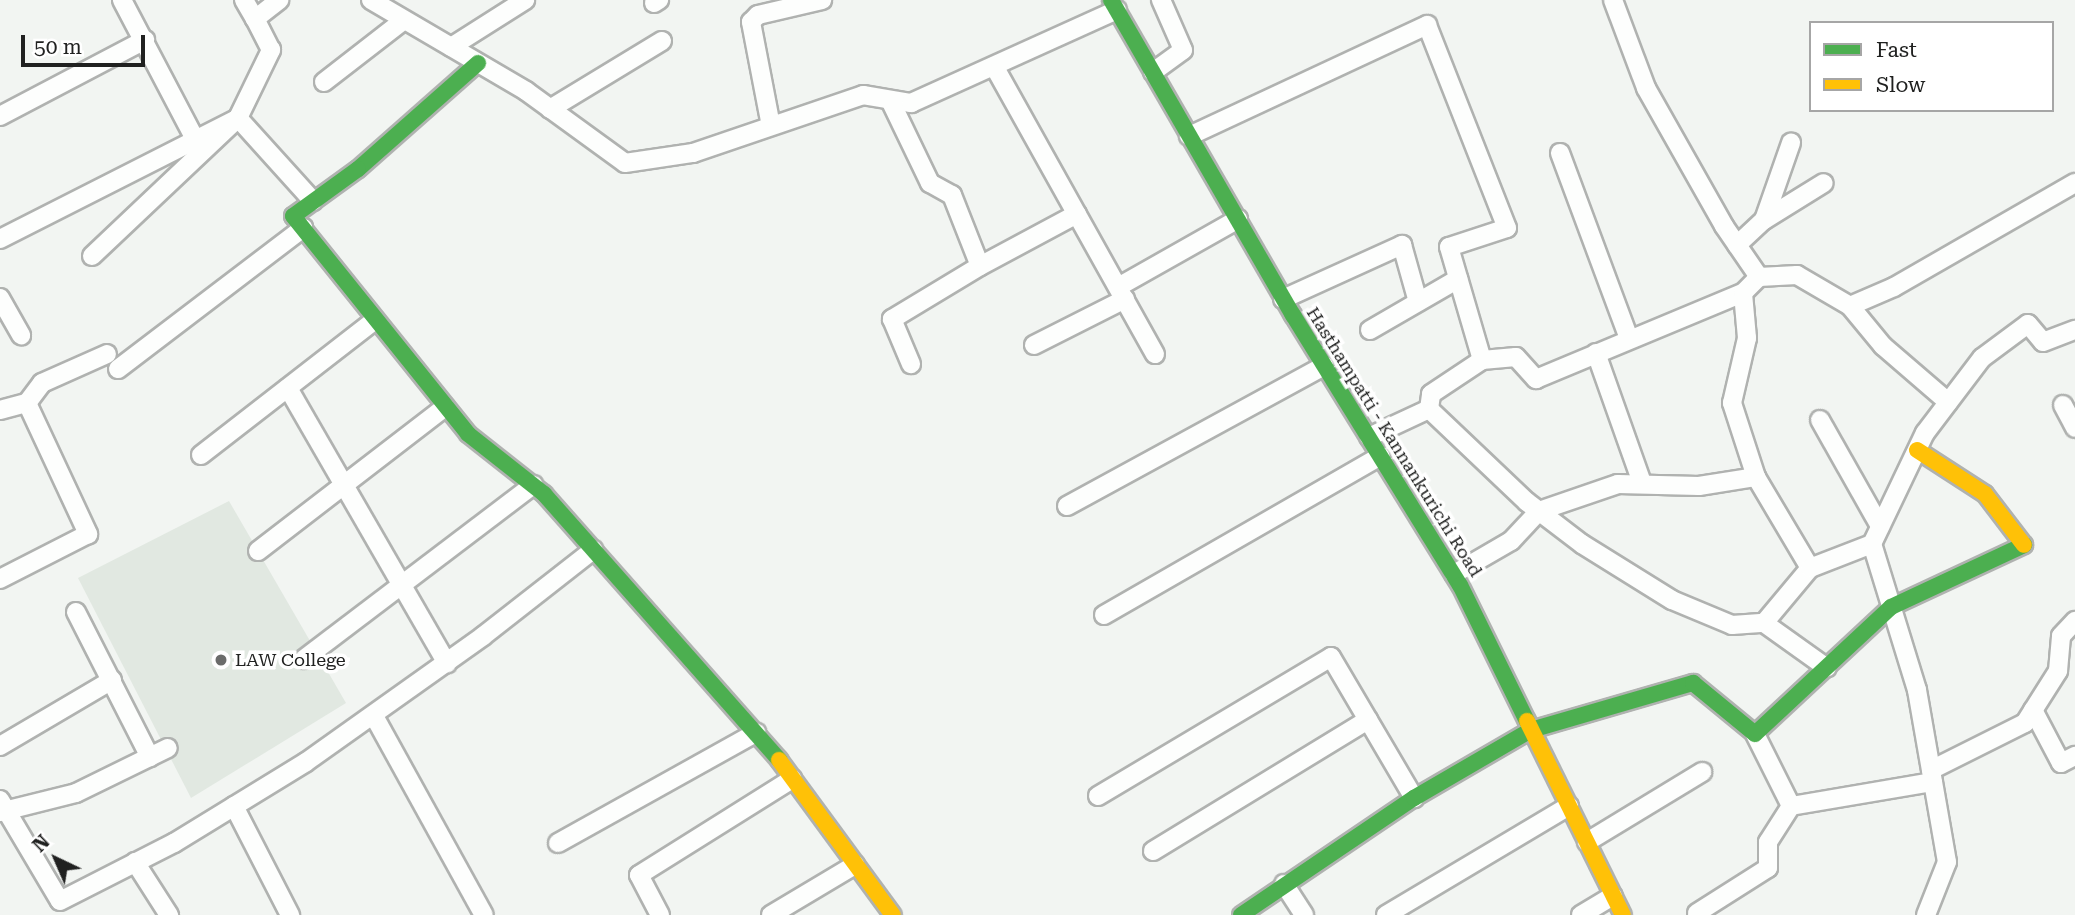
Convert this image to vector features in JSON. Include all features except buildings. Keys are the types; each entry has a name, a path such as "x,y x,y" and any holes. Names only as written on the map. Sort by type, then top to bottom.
{"street":[{"path":"122,0 195,139"},
{"path":"92,256 238,118 271,50 244,0"},
{"path":"255,19 279,0"},
{"path":"371,0 550,109 625,163 693,153 863,95 911,103 994,66 1114,5"},
{"path":"451,47 525,0"},
{"path":"771,126 751,22 758,15 822,0"},
{"path":"1153,72 1183,50 1161,0"},
{"path":"1614,0 1646,88 1737,245 1759,276"},
{"name":"Hasthampatti - Kannankurichi Road","path":"1114,5 1283,299 1454,574 1623,915"},
{"path":"324,82 404,20"},
{"path":"1189,136 1427,25 1507,228 1449,247 1482,360"},
{"path":"0,116 145,40"},
{"path":"550,109 662,41"},
{"path":"478,63 359,169 293,216 468,434 533,485 756,733 892,915"},
{"path":"994,66 1155,354"},
{"path":"890,100 930,183 952,195 980,266"},
{"path":"0,239 238,118"},
{"path":"238,118 313,201"},
{"path":"1763,220 1791,143"},
{"path":"1560,153 1629,339"},
{"path":"1737,245 1763,220 1824,183"},
{"path":"1850,306 1894,287 2075,183"},
{"path":"911,364 892,319 980,266 1077,214"},
{"path":"1034,345 1238,219"},
{"path":"118,369 303,228"},
{"path":"1283,299 1402,245 1418,302"},
{"path":"1429,410 1432,394 1482,360 1516,357 1536,379 1743,293 1759,276 1797,275 1850,306 1883,346 1948,402"},
{"path":"1370,330 1458,279"},
{"path":"1743,293 1747,338 1732,403 1756,477 1810,568"},
{"path":"0,298 22,335"},
{"path":"201,455 375,320"},
{"path":"1926,915 1947,862 1917,691 1872,544 1917,450 1948,402 1982,358 2028,324 2043,342 2075,330"},
{"path":"1596,353 1642,483"},
{"path":"0,410 27,403 42,383 107,354"},
{"path":"1067,506 1324,366"},
{"path":"288,388 447,663"},
{"path":"0,579 88,534 27,403"},
{"path":"2063,405 2075,428"},
{"path":"258,551 444,407"},
{"path":"1369,437 1429,410"},
{"path":"1429,410 1539,511 1581,544 1672,600 1732,625 1764,623 1827,668"},
{"path":"1820,420 1880,526"},
{"path":"1755,734 1891,607 2026,544 1985,494 1917,450"},
{"path":"1104,615 1380,456"},
{"path":"1454,574 1511,541 1539,511 1618,484 1699,486 1756,477"},
{"path":"304,659 533,485"},
{"path":"1764,623 1810,568 1872,544"},
{"path":"168,748 76,793 2,807 65,908 135,862 234,806 374,716 593,550"},
{"path":"76,612 150,757"},
{"path":"1697,913 1769,868 1768,842 1791,806 1932,776 2025,723 2058,671 2061,636 2075,621"},
{"path":"1098,796 1331,657 1414,798"},
{"path":"0,746 112,680"},
{"path":"1241,915 1414,798 1531,730 1693,683 1755,734 1791,806"},
{"path":"2033,710 2061,763 2075,756"},
{"path":"374,716 484,915"},
{"path":"1153,851 1368,720"},
{"path":"558,843 756,733"},
{"path":"1587,842 1702,772"},
{"path":"660,915 639,875 792,779"},
{"path":"234,806 290,915"},
{"path":"1386,915 1569,806"},
{"path":"135,862 169,915"},
{"path":"771,915 855,865"},
{"path":"1284,884 1304,915"},
{"path":"1581,915 1614,896"}],"shaded area":[{"name":"LAW College","path":"229,501 346,703 191,798 78,578"}],"traffic: fast":[{"path":"1111,0 1293,315 1460,585 1527,721"},
{"path":"478,63 358,169 293,216 468,434 544,494 779,760"},
{"path":"1241,915 1414,798 1531,730 1693,683 1755,734 1891,607 2024,545"}],"traffic: slow":[{"path":"1917,450 1985,494 2024,545"},
{"path":"1527,721 1623,915"},
{"path":"779,760 893,915"}],"place":[{"name":"LAW College","path":"221,660"}]}
